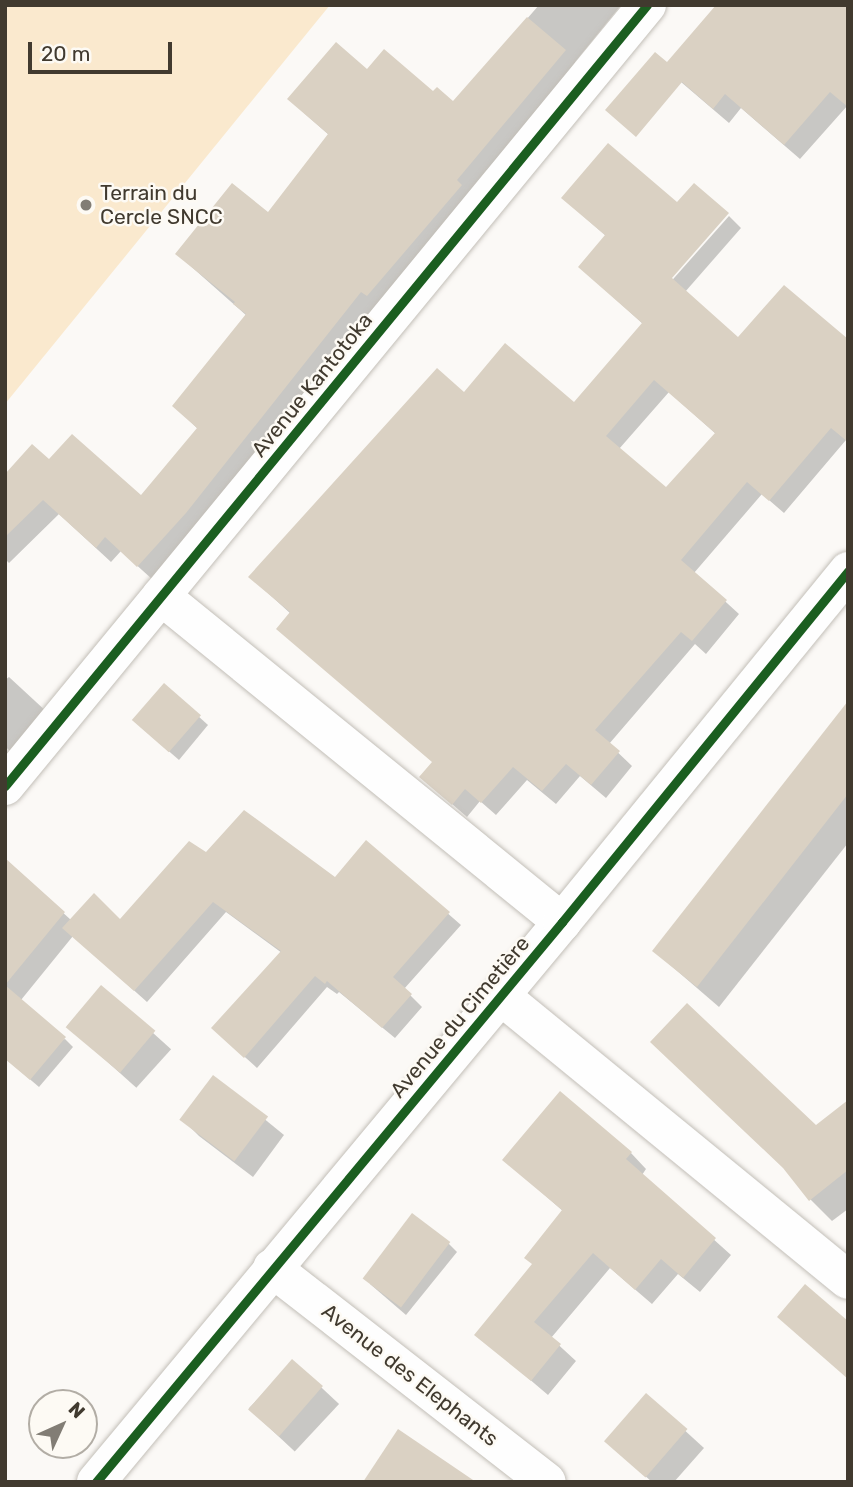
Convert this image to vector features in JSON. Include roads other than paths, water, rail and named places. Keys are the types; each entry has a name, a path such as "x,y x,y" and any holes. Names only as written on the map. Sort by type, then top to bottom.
{"street":[{"name":"Avenue Kantotoka","path":"5,786 647,5"},
{"name":"Avenue du Cimetière","path":"96,1482 501,996 848,571"},
{"path":"161,596 562,922"},
{"path":"501,996 848,1280"},
{"name":"Avenue des Elephants","path":"272,1268 548,1482"}],"place":[{"name":"Terrain du Cercle SNCC","path":"86,205"}]}
